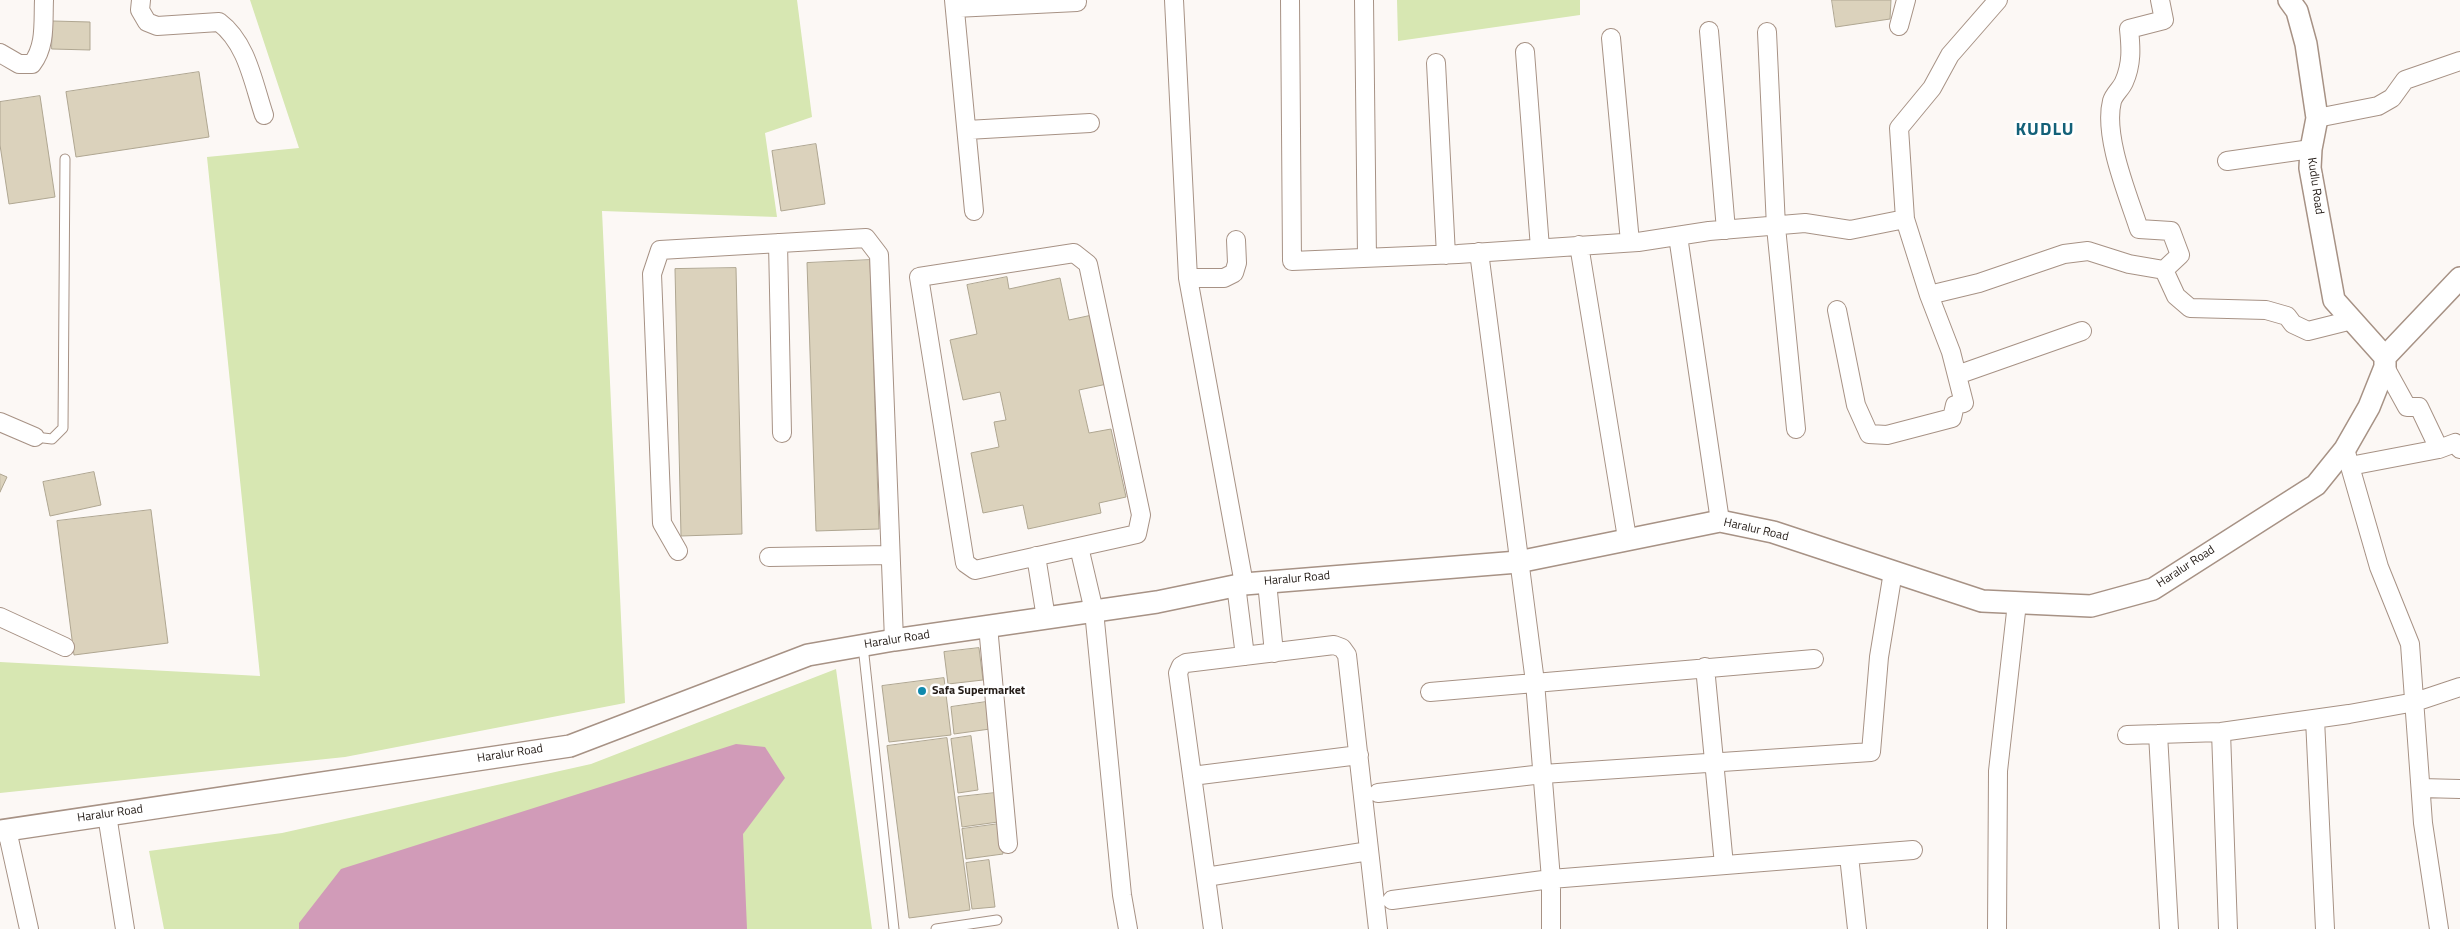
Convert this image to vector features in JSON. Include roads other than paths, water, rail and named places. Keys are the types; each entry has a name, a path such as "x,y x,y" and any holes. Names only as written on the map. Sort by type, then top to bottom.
{"street":[{"path":"0,53 19,64 32,64 39,55 43,43 44,0"},
{"path":"140,0 140,10 147,22 157,26 218,22 230,31 242,48 264,115"},
{"path":"1174,0 1188,278 1240,584 1246,656"},
{"path":"1290,0 1292,261 1446,255 1630,242 1726,230 1805,223 1850,230 1905,219"},
{"path":"1364,0 1366,258"},
{"path":"1899,26 1906,0"},
{"path":"1837,310 1856,405 1869,434 1887,435 1952,418 1955,405 1964,403 1951,352 1929,295 1905,219 1900,128 1932,88 1950,55 1998,0"},
{"path":"2160,0 2164,20 2129,29 2132,58 2124,83 2113,100 2110,117 2116,158 2139,229 2170,231 2180,255 2164,270"},
{"name":"Kudlu Road","path":"2289,0 2297,11 2306,44 2317,118 2311,149 2310,168 2334,300 2385,362"},
{"path":"974,211 955,4 1077,2"},
{"path":"1709,30 1726,230"},
{"path":"1767,32 1776,227 1796,429"},
{"path":"1611,38 1630,242"},
{"path":"1525,52 1540,248"},
{"path":"2317,118 2378,106 2392,98 2405,80 2460,61"},
{"path":"1436,63 1446,255"},
{"path":"967,130 1090,123"},
{"path":"2227,161 2311,149"},
{"path":"1678,236 1720,521"},
{"path":"678,551 662,524 652,274 660,250 866,238 879,255 894,640"},
{"path":"1188,278 1224,278 1234,273 1237,263 1236,240"},
{"path":"778,243 782,433"},
{"path":"1579,245 1627,538"},
{"path":"1929,295 1979,282 2064,254 2088,251 2129,264 2164,270"},
{"path":"1479,252 1535,682 1552,879 1552,929"},
{"path":"1074,253 1088,264 1142,515 1138,534 1036,556 975,570 965,563 919,277 1074,253"},
{"path":"2164,270 2176,296 2190,308 2266,310 2287,316 2293,324 2308,331 2352,320"},
{"name":"Haralur Road","path":"3,830 570,746 808,655 863,645 1157,602 1240,584 1518,562 1627,538 1720,521 1774,532 1982,601 2091,606 2153,588 2316,484 2348,457 2385,362 2460,278"},
{"path":"1957,375 2082,331"},
{"path":"2385,362 2406,407 2418,408 2438,449"},
{"path":"0,422 35,438"},
{"path":"2439,929 2423,823 2410,644 2379,566 2348,457 2438,449 2455,443 2460,449"},
{"path":"1080,547 1094,611 1122,895 1128,929"},
{"path":"769,557 890,555"},
{"path":"1036,556 1046,618"},
{"path":"1378,793 1543,774 1871,752 1879,657 1893,572"},
{"path":"1267,582 1274,652"},
{"path":"1997,929 1998,771 2017,603"},
{"path":"0,617 65,647"},
{"path":"988,626 1008,844"},
{"path":"1213,929 1178,673 1181,666 1186,663 1334,645 1342,648 1347,655 1378,929"},
{"path":"1430,692 1705,667 1814,660"},
{"path":"1705,667 1724,865"},
{"path":"2127,735 2221,732 2315,719 2415,702 2460,687"},
{"path":"2315,719 2325,929"},
{"path":"2221,732 2228,929"},
{"path":"2158,734 2169,929"},
{"path":"1192,776 1359,755"},
{"path":"2421,788 2460,789"},
{"path":"107,815 125,929"},
{"path":"3,830 29,929"},
{"path":"1392,900 1552,879 1913,850"},
{"path":"1206,877 1369,851"},
{"path":"1849,856 1857,929"}],"lane":[{"path":"35,438 52,439 63,428 65,160"},
{"path":"863,645 894,929"},
{"path":"936,929 997,920"}],"place":[{"name":"Safa Supermarket","path":"922,691"}],"district":[{"name":"KUDLU","path":"2045,131"}]}
